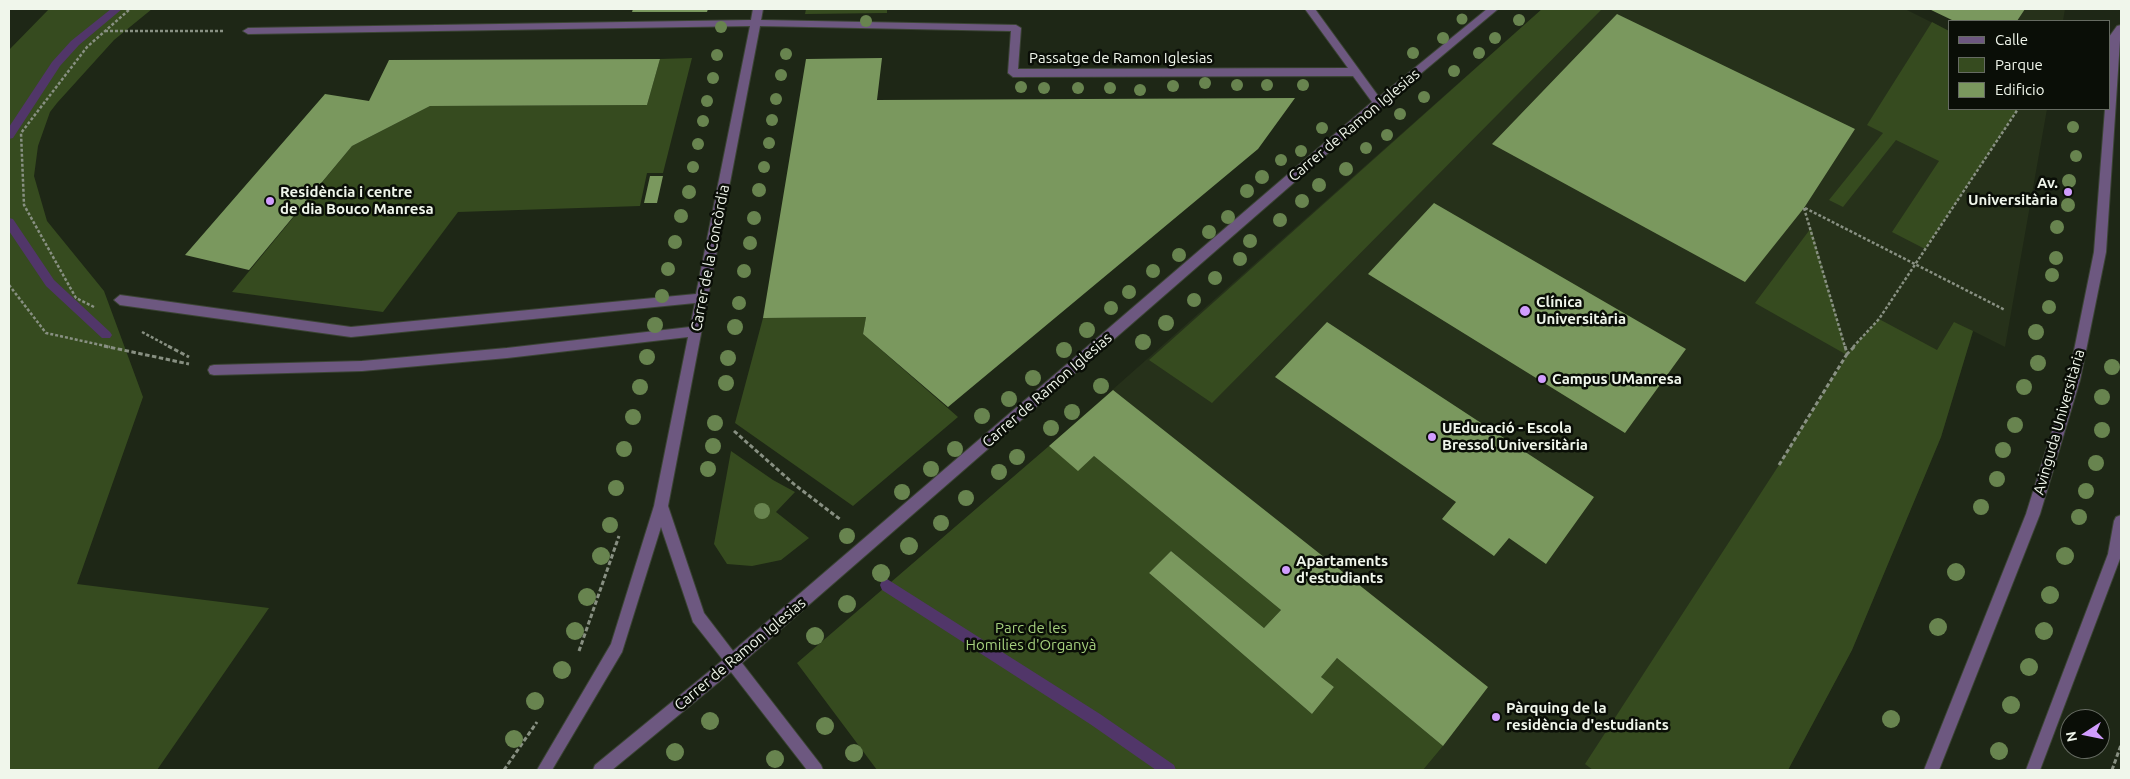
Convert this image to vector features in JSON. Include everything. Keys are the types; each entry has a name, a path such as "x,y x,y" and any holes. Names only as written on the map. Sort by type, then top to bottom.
{"street":[{"name":"Carrer de la Concòrdia","path":"544,770 617,647 661,506 758,9"},
{"path":"1310,9 1378,103"},
{"name":"Carrer de Ramon Iglesias","path":"600,770 733,661 1378,103 1493,9"},
{"path":"248,31 754,23"},
{"name":"Passatge de Ramon Iglesias","path":"754,23 1016,28 1013,73 1356,72"},
{"name":"Avinguda Universitària","path":"1931,770 2033,514 2074,380 2100,252 2109,141 2114,37 2121,28"},
{"path":"120,300 351,332 702,298"},
{"path":"214,370 362,366 507,353 696,330"},
{"name":"Carrer de la Concòrdia","path":"661,506 698,617 816,770"},
{"path":"2033,770 2115,554 2121,521"}],"path":[{"path":"102,311 76,298 24,205 21,133 87,47 130,9"},
{"path":"105,31 248,31"},
{"path":"1779,465 1847,354 1879,319 2017,110"},
{"path":"1847,354 1804,208 2005,310"},
{"path":"9,285 46,333 214,370"},
{"path":"136,329 214,370"},
{"path":"734,431 795,485 840,520"},
{"path":"579,652 620,533"},
{"path":"504,770 541,716"},
{"path":"2112,770 2121,745"}],"shaded area":[{"name":"Campus UManresa","path":"1542,9 1905,9 1948,30 1948,110 2047,110 2005,347 1973,331 1941,437 1852,650 1788,770 1423,770 1443,746 1337,658 1334,687 1312,714 1149,573 1171,551 1264,628 1281,610 1095,456 1078,471 1049,446"},
{"path":"2025,9 2065,9 2063,20 2018,20"}],"green space":[{"path":"49,9 152,9 114,40 50,112 38,146 34,176 47,221 104,291 143,397 77,584 269,608 157,770 9,770 9,50"},
{"path":"806,9 887,9 887,13 805,14"},
{"path":"1542,9 1602,9 1212,403 1149,360"},
{"path":"1932,22 1948,30 1948,110 2017,110 1925,249 1892,232 1939,161 1896,140 1843,207 1829,200 1883,133 1867,125"},
{"path":"692,58 663,173 647,173 640,206 458,212 383,312 232,292 352,146 430,106 647,105 660,59"},
{"path":"1811,228 1847,354 1879,319 1937,350 1954,322 1973,331 1941,437 1852,650 1788,770 1593,770 1585,764 1779,465 1847,355 1755,303"},
{"path":"866,317 863,334 958,417 853,506 735,423 763,318"},
{"name":"Parc de les Homilies d'Organyà","path":"1049,446 1078,470 1094,456 1281,610 1264,628 1171,551 1149,573 1312,714 1334,687 1321,677 1337,658 1443,746 1423,770 877,770 797,663"},
{"path":"731,451 773,480 795,492 776,512 809,538 781,560 752,566 727,564 714,544"}],"building":[{"path":"633,9 708,9 707,12 632,12"},
{"path":"1929,9 2025,9 2018,20 1952,20"},
{"path":"1617,14 1855,129 1804,208 1745,282 1492,144"},
{"path":"882,58 877,100 1295,98 1258,149 948,407 863,334 866,317 763,318 806,59"},
{"name":"Residència i centre de dia Bouco Manresa","path":"660,59 647,105 430,106 352,146 249,270 185,255 325,94 369,101 389,60"},
{"path":"650,176 663,176 657,203 644,203"},
{"name":"Clínica Universitària","path":"1434,203 1686,349 1625,433 1368,274"},
{"name":"UEducació - Escola Bressol Universitària","path":"1327,322 1594,497 1546,564 1509,538 1494,556 1442,519 1456,502 1275,377"},
{"name":"Apartaments d'estudiants","path":"1113,390 1488,687 1443,746 1337,658 1321,677 1334,687 1312,714 1149,573 1171,551 1264,628 1281,610 1094,456 1078,471 1049,446"}],"waterway":[{"path":"9,135 56,64 75,43 117,9"},
{"path":"9,222 50,283 106,335"},
{"path":"887,585 1095,719 1169,770"}],"place":[{"name":"Av. Universitària","path":"2068,192"},
{"name":"Residència i centre de dia Bouco Manresa","path":"270,201"},
{"name":"Clínica Universitària","path":"1525,311"},
{"name":"Campus UManresa","path":"1542,379"},
{"name":"UEducació - Escola Bressol Universitària","path":"1432,437"},
{"name":"Apartaments d'estudiants","path":"1286,570"},
{"name":"Pàrquing de la residència d'estudiants","path":"1496,717"}]}
